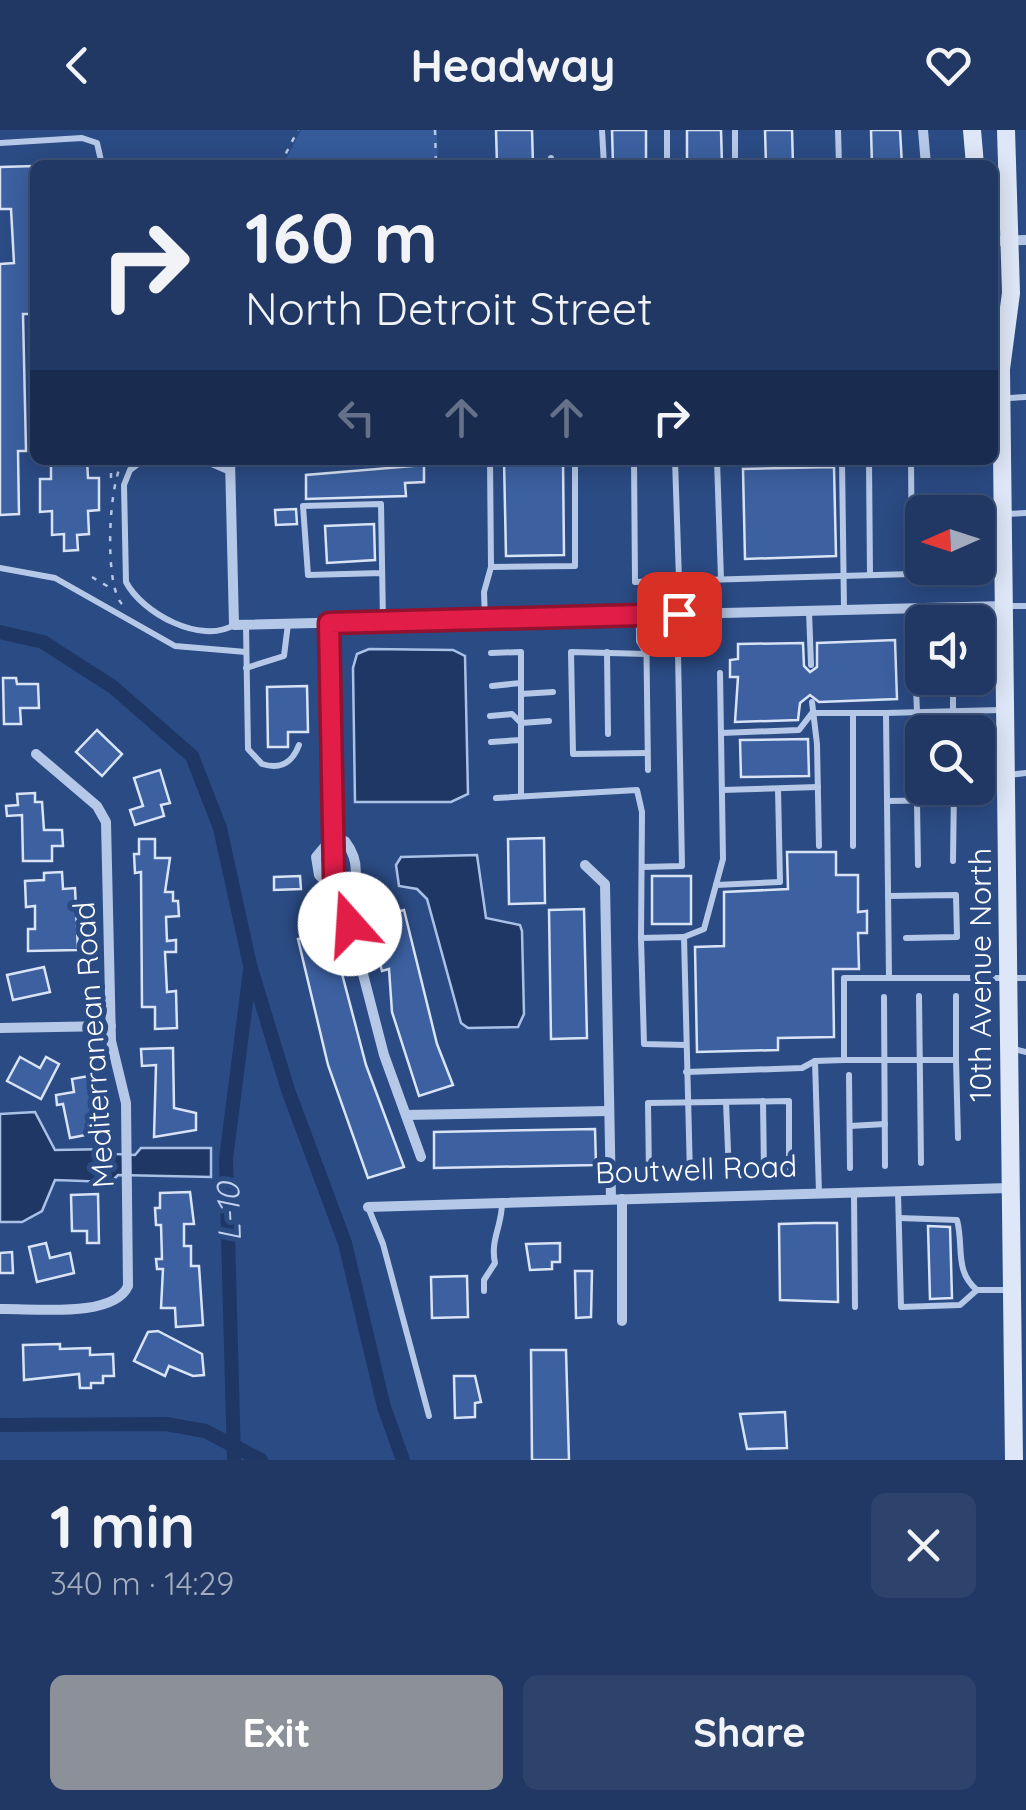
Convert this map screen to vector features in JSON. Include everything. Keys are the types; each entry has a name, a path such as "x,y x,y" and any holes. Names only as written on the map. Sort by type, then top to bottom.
{"street":[{"path":"923,130 926,160"},
{"path":"972,130 975,160"},
{"name":"10th Avenue North","path":"998,391 1011,293 1006,130"},
{"name":"10th Avenue North","path":"998,356 1001,370"},
{"name":"10th Avenue North","path":"998,415 1004,514 1006,775 1017,899 1018,1188 1011,1290 1014,1460"},
{"path":"231,466 240,625 1006,606"},
{"path":"329,623 335,892 421,1157"},
{"name":"Mediterranean Road","path":"0,1309 101,1307 118,1301 128,1286 125,1094 113,1059 110,1026 106,822 97,806 36,754"},
{"path":"332,838 345,841 356,856 356,879 344,912"},
{"path":"332,838 316,857 316,865 319,876 335,892"},
{"path":"585,865 605,884 608,1111 622,1321"},
{"path":"334,876 356,879"},
{"path":"0,1028 110,1026"},
{"path":"406,1115 608,1111"},
{"name":"Boutwell Road","path":"368,1207 1018,1188"}],"lane":[{"path":"602,130 604,160"},
{"path":"667,130 667,160"},
{"path":"734,130 735,160"},
{"path":"838,130 839,160"},
{"path":"0,143 82,138 97,143 101,160"},
{"path":"998,398 1026,397"},
{"path":"136,465 124,485 126,582 130,591 139,602 167,619 192,628 216,632 240,625 246,652 247,737 254,758 262,764 280,766 288,763 299,745"},
{"path":"484,619 484,592 492,567 490,465"},
{"path":"492,567 576,566 574,465"},
{"path":"634,465 635,582 912,574 911,465"},
{"path":"675,465 679,580"},
{"path":"717,465 722,579"},
{"path":"842,465 844,610"},
{"path":"869,465 870,575"},
{"path":"382,573 308,575 303,506 381,504 384,621"},
{"path":"1004,514 1026,513"},
{"path":"0,568 56,578 175,646 246,652"},
{"path":"1006,606 1026,606"},
{"path":"809,610 811,665"},
{"path":"642,615 647,654 648,770"},
{"path":"246,668 284,656 288,624"},
{"path":"491,653 521,652 521,796"},
{"path":"647,654 571,652 573,754 648,754"},
{"path":"607,652 608,734"},
{"path":"642,867 682,866 678,653"},
{"path":"641,938 684,936 704,928 724,859 720,673"},
{"path":"492,686 521,683"},
{"path":"521,694 553,692"},
{"path":"916,695 917,712"},
{"path":"953,695 953,711"},
{"path":"812,702 818,846"},
{"path":"812,713 1006,709"},
{"path":"721,732 799,730 812,713"},
{"path":"853,713 853,846"},
{"path":"886,713 889,978"},
{"path":"490,716 512,714 521,723 550,721"},
{"path":"491,742 521,740"},
{"path":"1006,775 1026,773"},
{"path":"722,790 818,787"},
{"path":"716,885 780,882 778,789"},
{"path":"496,798 636,790 642,812 644,1044 686,1045"},
{"path":"887,801 905,800"},
{"path":"917,805 918,865"},
{"path":"953,861 954,805"},
{"path":"888,896 956,895 956,936 906,938"},
{"path":"684,936 690,1175"},
{"path":"844,1060 844,978 1017,978"},
{"path":"918,996 921,1163"},
{"path":"956,996 958,1138"},
{"path":"884,997 886,1166"},
{"path":"686,1072 802,1068 815,1060 956,1060"},
{"path":"815,1060 819,1193"},
{"path":"849,1075 850,1168"},
{"path":"763,1101 764,1171"},
{"path":"648,1175 648,1103 789,1101 789,1168"},
{"path":"726,1102 728,1174"},
{"path":"850,1126 885,1124"},
{"path":"898,1191 901,1307 960,1305 977,1290 1011,1290"},
{"path":"854,1192 854,1307"},
{"path":"484,1291 483,1284 495,1263 491,1243 502,1222 502,1202"},
{"path":"368,1207 383,1244 429,1416"},
{"path":"899,1218 958,1220 961,1268 977,1290"}],"path":[{"path":"283,160 298,130"},
{"path":"435,130 436,160"},
{"path":"111,465 112,483"},
{"path":"92,577 113,589"}],"shaded area":[{"path":"301,130 437,130 438,160 286,160"},
{"path":"369,649 453,650 465,656 468,794 451,802 355,802 353,668 357,654"},
{"path":"477,855 486,918 520,925 522,931 524,1014 518,1027 468,1028 461,1023 427,899 417,889 399,886 396,865 401,857"},
{"path":"35,1112 55,1150 111,1149 116,1154 135,1155 141,1148 211,1148 211,1177 118,1175 111,1182 55,1180 42,1211 22,1222 0,1222 0,1114"}],"building":[{"path":"496,130 532,130 533,160 497,160"},
{"path":"612,130 646,130 646,160 613,160"},
{"path":"687,130 721,130 722,160 687,160"},
{"path":"765,130 792,130 793,160 766,160"},
{"path":"871,130 900,130 902,160 872,160"},
{"path":"30,166 30,314 23,314 26,451 18,451 19,514 0,515 0,264 14,263 11,209 0,209 0,167"},
{"path":"51,465 87,465 88,478 99,478 99,510 88,511 89,534 77,535 78,550 64,551 64,534 52,535 52,511 40,512 40,479 51,479"},
{"path":"424,465 424,482 405,483 406,496 306,499 306,475"},
{"path":"504,465 563,465 564,555 506,556"},
{"path":"834,467 836,556 745,559 743,469"},
{"path":"296,509 297,524 276,525 275,510"},
{"path":"374,524 375,560 327,563 325,526"},
{"path":"895,640 897,699 819,702 810,695 800,703 798,720 735,722 738,677 730,677 730,660 738,659 738,644 803,643 804,666 810,672 817,667 817,643"},
{"path":"3,678 16,678 17,684 38,684 39,708 20,708 21,724 4,724"},
{"path":"307,686 308,732 288,732 288,747 268,747 267,687"},
{"path":"97,730 122,754 102,776 76,752"},
{"path":"808,739 809,776 741,777 740,740"},
{"path":"160,770 170,803 161,805 164,816 135,825 130,810 143,806 134,778"},
{"path":"35,793 35,802 42,802 44,830 62,830 63,846 52,846 52,861 23,861 22,815 7,816 6,806 18,805 17,794"},
{"path":"544,838 545,903 509,904 508,839"},
{"path":"139,839 155,839 155,858 170,858 165,892 173,892 179,916 166,917 167,941 176,940 176,952 165,952 167,992 176,991 177,1028 155,1029 155,1007 142,1007 141,872 135,873 134,854 139,854"},
{"path":"787,852 836,852 836,875 858,875 858,912 867,911 867,933 858,933 859,969 833,969 834,1037 778,1038 778,1050 697,1052 695,947 724,946 724,892 788,889"},
{"path":"62,872 63,889 75,888 78,950 28,951 28,929 35,929 35,906 26,907 25,881 44,880 44,873"},
{"path":"300,876 301,889 274,890 274,877"},
{"path":"652,876 691,876 691,924 652,924"},
{"path":"584,909 587,1038 551,1039 549,910"},
{"path":"404,910 437,1044 453,1085 419,1096 392,1012 389,969 382,971 368,918"},
{"path":"331,932 366,1065 404,1167 368,1178 328,1065 298,939"},
{"path":"44,967 50,992 13,1000 7,975"},
{"path":"173,1048 174,1108 196,1113 196,1130 154,1137 156,1065 142,1066 141,1049"},
{"path":"20,1057 40,1068 46,1057 59,1064 41,1099 7,1081"},
{"path":"89,1076 96,1133 70,1138 63,1104 57,1105 56,1095 74,1092 72,1079"},
{"path":"595,1129 596,1165 434,1168 434,1132"},
{"path":"190,1192 194,1224 184,1224 184,1246 191,1246 191,1266 199,1266 203,1325 176,1327 175,1308 161,1308 163,1269 157,1269 156,1259 162,1259 161,1225 156,1225 155,1208 160,1208 160,1193"},
{"path":"98,1194 99,1243 87,1243 87,1231 72,1231 71,1195"},
{"path":"837,1223 838,1302 780,1300 779,1224"},
{"path":"928,1226 950,1227 952,1298 930,1299"},
{"path":"46,1243 50,1258 70,1253 74,1273 37,1282 29,1247"},
{"path":"560,1243 560,1262 552,1262 552,1269 530,1270 526,1244"},
{"path":"12,1252 13,1273 0,1273 0,1253"},
{"path":"575,1271 592,1271 591,1317 576,1318"},
{"path":"467,1276 468,1317 432,1318 431,1277"},
{"path":"158,1331 202,1354 204,1375 193,1376 169,1366 165,1376 134,1361 148,1332"},
{"path":"60,1344 60,1349 90,1348 90,1355 113,1354 114,1376 103,1376 103,1383 91,1383 91,1388 80,1388 79,1374 24,1380 23,1345"},
{"path":"531,1350 566,1350 569,1460 532,1460"},
{"path":"454,1376 475,1376 481,1402 475,1403 475,1417 455,1418"},
{"path":"785,1412 787,1448 747,1449 740,1414"}],"waterway":[{"path":"0,632 43,642 113,687 192,756 220,828 250,965 288,1090 345,1243 384,1407 403,1460"},
{"name":"L-10","path":"234,1460 226,1159 250,971"},
{"path":"0,1425 166,1424 205,1431 261,1460"}],"route":[{"path":"350,924 336,894 334,876 329,623 679,614"}]}
